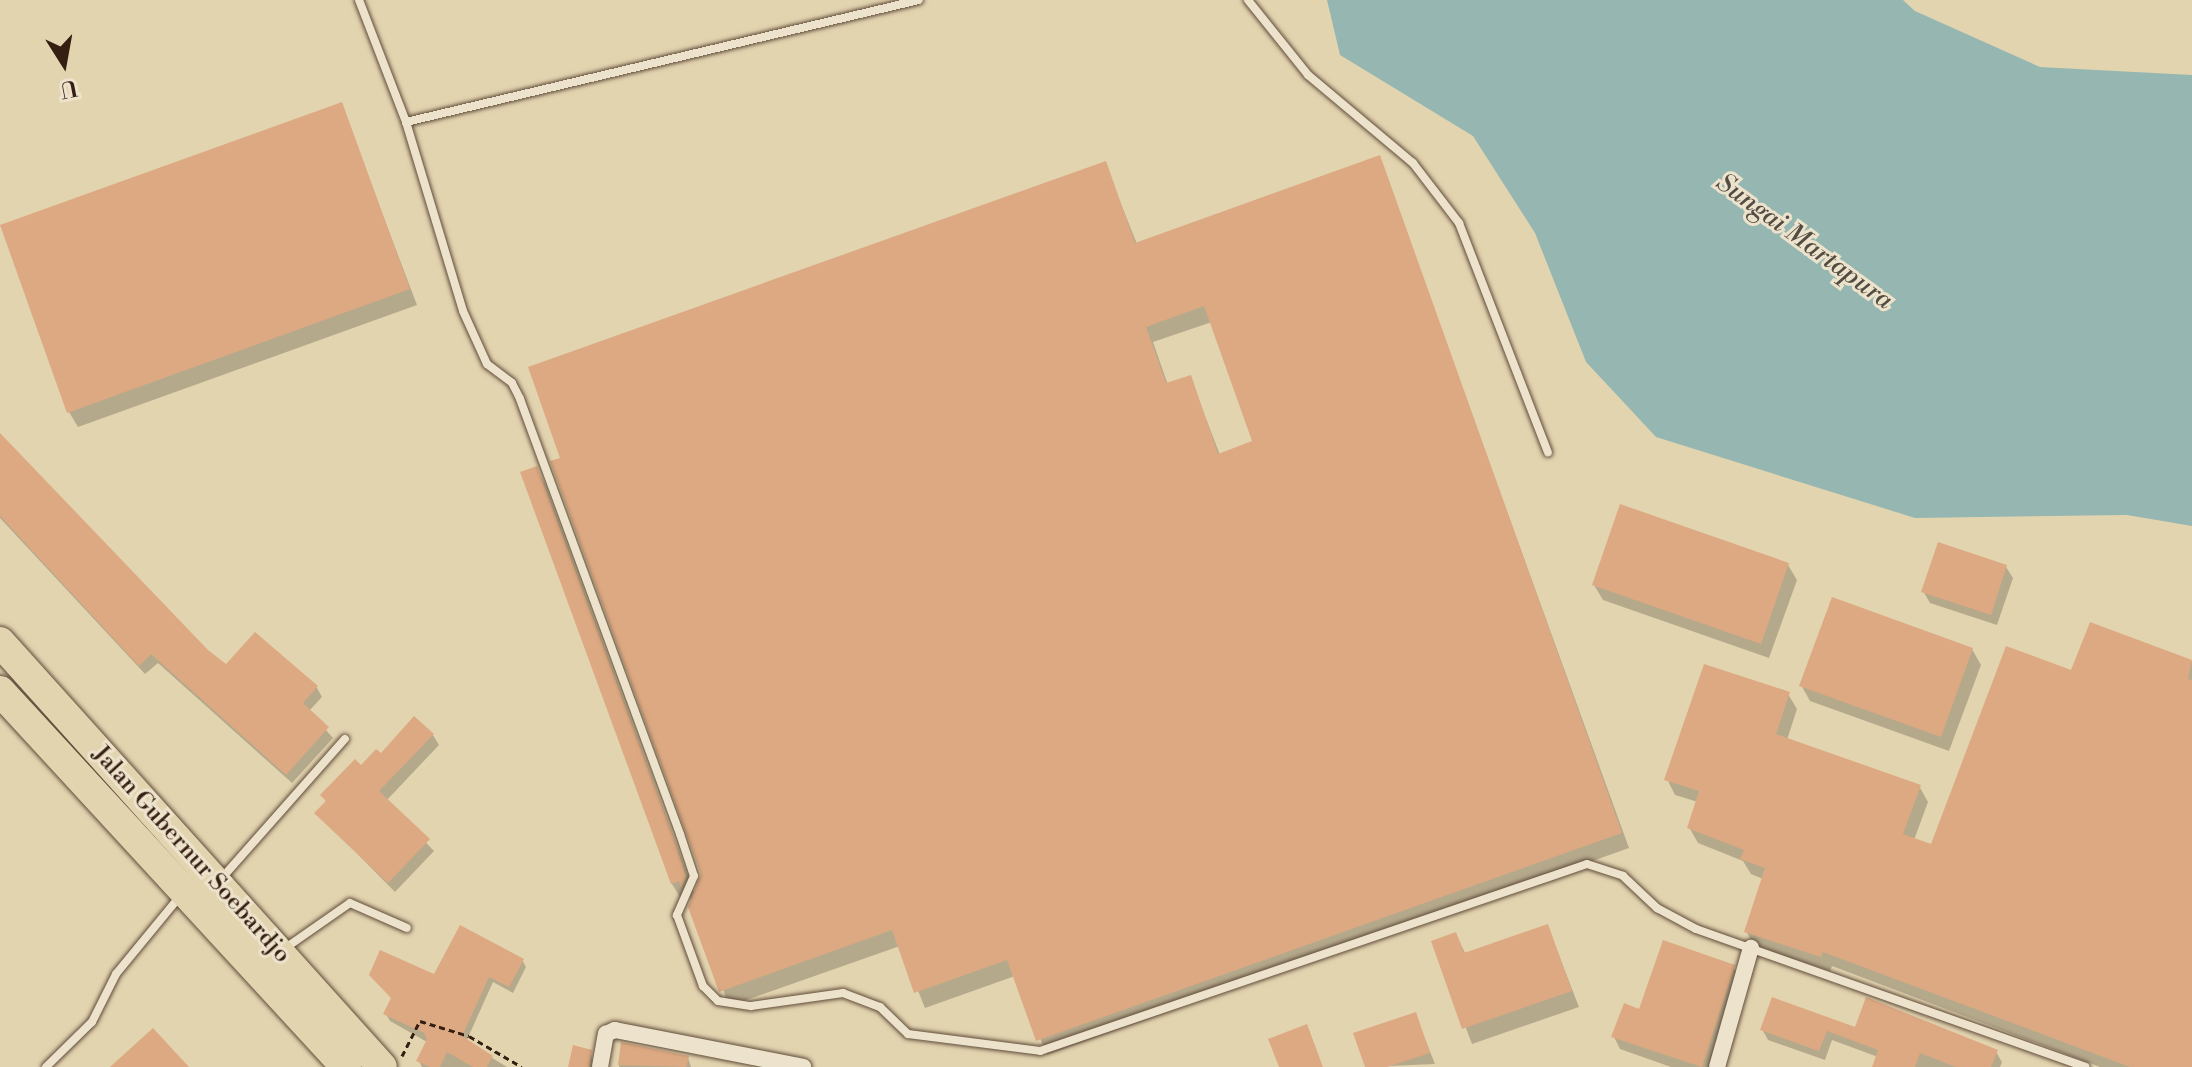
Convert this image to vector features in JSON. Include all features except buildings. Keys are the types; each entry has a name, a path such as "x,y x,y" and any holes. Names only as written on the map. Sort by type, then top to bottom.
{"highway":[{"name":"Jalan Gubernur Soebardjo","path":"0,642 382,1067"},
{"name":"Jalan Gubernur Soebardjo","path":"0,691 346,1067"},
{"path":"130,834 156,813"}],"street":[{"path":"1717,1067 1751,948"},
{"path":"600,1067 606,1034 615,1030 803,1067"}],"lane":[{"path":"359,0 406,122 463,311 487,364 512,383 520,399 680,834 694,876 677,915 703,986 718,1001 751,1006 843,993 880,1007 908,1034 1026,1053 1058,1049 1587,864 1623,876 1673,918 2085,1067"},
{"path":"406,122 919,0"},
{"path":"1248,0 1308,75 1413,163 1459,223 1548,452"},
{"path":"217,884 345,739"},
{"path":"46,1067 92,1022 116,974 183,892"},
{"path":"278,953 350,903 407,928"}],"path":[{"path":"396,1067 420,1021 469,1036 522,1067"}],"water":[{"name":"Sungai Martapura","path":"1327,0 1903,0 1915,11 2040,67 2192,75 2192,526 2127,515 1915,518 1656,437 1586,362 1535,233 1473,136 1340,55"}]}
